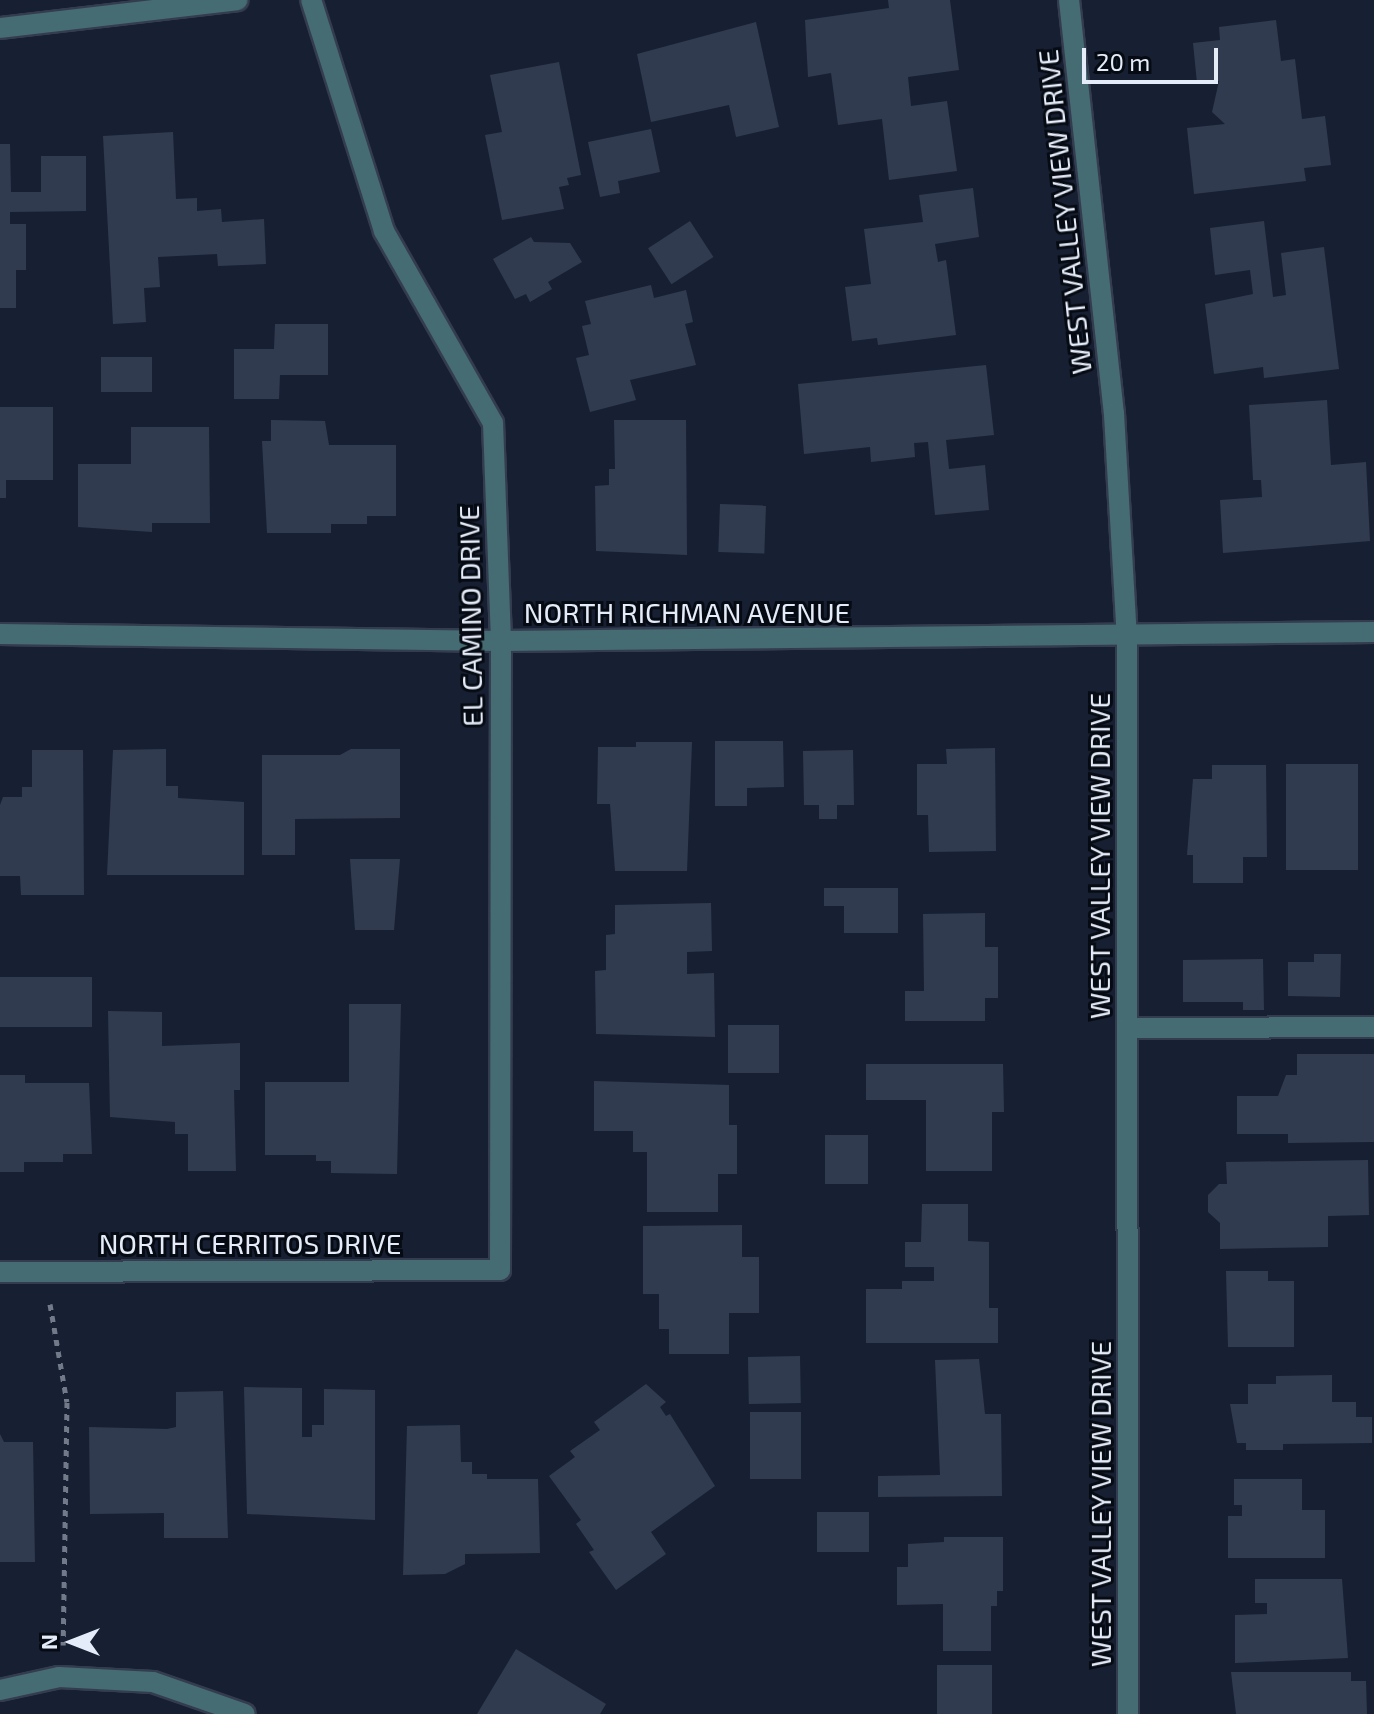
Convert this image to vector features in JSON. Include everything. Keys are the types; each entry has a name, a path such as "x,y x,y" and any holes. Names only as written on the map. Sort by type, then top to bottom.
{"street":[{"path":"0,28 237,0"},
{"name":"EL CAMINO DRIVE","path":"311,0 384,231 493,423 501,641 500,1270"},
{"name":"WEST VALLEY VIEW DRIVE","path":"1069,0 1114,414 1127,639 1128,1714"},
{"name":"NORTH RICHMAN AVENUE","path":"0,634 501,641 1127,639 1374,632"},
{"path":"1127,1028 1374,1027"},
{"name":"NORTH CERRITOS DRIVE","path":"0,1272 500,1270"},
{"path":"0,1690 59,1677 153,1682 245,1714"}],"path":[{"path":"45,1272 67,1402 65,1635 59,1677"}],"building":[{"path":"888,0 950,0 959,70 908,77 911,106 947,101 957,171 889,180 882,119 838,125 831,73 808,77 805,20 889,8"},
{"path":"1276,20 1281,61 1295,59 1302,119 1325,116 1331,165 1304,168 1306,181 1194,194 1187,128 1225,124 1212,112 1219,81 1197,83 1193,43 1220,40 1219,27"},
{"path":"756,22 779,127 736,137 729,105 651,122 637,54"},
{"path":"559,62 581,175 567,178 569,185 559,187 564,209 502,220 485,135 502,132 490,75"},
{"path":"651,129 660,172 618,181 620,193 600,197 588,142"},
{"path":"173,132 176,199 197,198 197,211 221,209 222,222 264,219 266,264 218,266 217,254 158,257 160,287 144,288 146,322 113,324 103,136"},
{"path":"0,144 10,144 11,192 41,192 41,156 86,156 86,211 10,212 10,224 26,224 26,270 16,270 16,308 0,308"},
{"path":"973,188 979,237 935,244 938,262 946,260 956,335 878,345 877,338 852,341 845,287 871,284 864,229 923,222 919,195"},
{"path":"690,221 713,257 671,284 648,248"},
{"path":"1264,221 1273,297 1286,295 1281,253 1324,247 1339,369 1264,378 1263,367 1214,374 1205,304 1253,294 1250,270 1215,275 1210,228"},
{"path":"531,237 534,242 570,243 582,262 548,282 552,289 530,302 526,294 515,299 493,259"},
{"path":"651,285 654,298 686,290 693,322 685,324 696,365 630,380 636,400 590,412 576,358 589,355 582,326 591,324 585,301"},
{"path":"275,324 328,324 328,375 280,375 279,399 234,399 234,349 274,349"},
{"path":"101,357 152,357 152,392 101,392"},
{"path":"986,365 994,435 946,440 949,469 985,465 989,510 935,515 928,442 914,443 915,457 871,462 870,447 804,454 798,384"},
{"path":"1327,400 1331,465 1366,462 1370,541 1223,553 1220,500 1262,497 1261,480 1253,480 1249,405"},
{"path":"0,407 53,407 53,480 6,480 6,498 0,498"},
{"path":"271,420 325,421 329,445 396,445 396,516 367,516 367,524 331,524 331,533 267,533 262,441 271,441"},
{"path":"614,420 686,420 687,555 596,551 595,486 609,485 609,469 615,469"},
{"path":"131,427 209,427 210,523 152,523 152,532 78,527 78,464 131,464"},
{"path":"720,504 766,506 764,554 718,552"},
{"path":"715,741 783,741 784,787 747,788 747,806 715,806"},
{"path":"636,742 692,742 687,871 615,871 610,804 597,804 598,747 636,747"},
{"path":"995,748 996,851 929,852 928,815 917,815 917,764 947,764 946,749"},
{"path":"166,749 166,786 178,786 178,798 244,802 244,875 107,875 113,750"},
{"path":"351,749 400,749 400,818 295,819 295,855 262,855 262,755 340,755"},
{"path":"32,750 83,750 84,895 21,895 20,876 0,876 0,805 3,797 22,797 22,787 32,787"},
{"path":"853,750 854,805 837,805 837,819 819,819 819,805 804,805 803,751"},
{"path":"1286,764 1358,764 1358,870 1286,870"},
{"path":"1212,765 1266,765 1267,857 1243,857 1243,883 1193,883 1193,855 1187,855 1193,779 1212,779"},
{"path":"350,859 400,859 394,930 355,930"},
{"path":"824,888 898,888 898,933 844,933 844,906 824,906"},
{"path":"711,903 712,951 687,952 687,974 714,973 715,1037 596,1034 595,971 606,970 606,935 615,934 615,905"},
{"path":"985,913 985,947 998,947 998,998 985,998 985,1021 905,1021 905,991 924,991 923,914"},
{"path":"1314,954 1341,954 1340,997 1288,996 1288,962 1314,962"},
{"path":"1263,959 1264,1010 1243,1010 1243,1002 1183,1002 1183,960"},
{"path":"0,977 92,977 92,1027 0,1027"},
{"path":"349,1004 401,1004 397,1174 331,1173 331,1161 316,1161 316,1155 265,1155 265,1082 349,1082"},
{"path":"108,1011 162,1012 162,1046 240,1043 240,1090 234,1090 236,1171 188,1171 188,1134 175,1134 175,1122 110,1117"},
{"path":"728,1025 779,1025 779,1073 728,1073"},
{"path":"1297,1054 1374,1054 1374,1142 1288,1143 1288,1134 1237,1134 1237,1096 1278,1096 1286,1075 1297,1075"},
{"path":"866,1064 1003,1064 1004,1112 992,1112 992,1171 926,1171 926,1100 866,1100"},
{"path":"0,1075 25,1075 25,1083 89,1083 92,1154 63,1154 63,1162 24,1162 24,1172 0,1172"},
{"path":"594,1081 729,1085 729,1125 737,1125 737,1174 718,1174 718,1212 647,1212 647,1152 633,1152 633,1131 594,1131"},
{"path":"825,1135 868,1135 868,1184 825,1184"},
{"path":"1368,1160 1369,1215 1328,1216 1328,1247 1220,1249 1220,1223 1208,1212 1208,1195 1219,1184 1227,1184 1226,1162"},
{"path":"922,1204 968,1204 968,1241 989,1242 989,1308 998,1308 998,1343 866,1343 866,1289 902,1289 902,1281 934,1281 934,1267 905,1267 905,1242 921,1242"},
{"path":"742,1225 742,1257 759,1257 759,1313 729,1313 729,1354 669,1354 669,1329 659,1329 659,1294 643,1294 643,1226"},
{"path":"1226,1271 1268,1271 1268,1281 1294,1281 1294,1347 1228,1347"},
{"path":"800,1356 801,1403 749,1404 748,1357"},
{"path":"979,1359 985,1414 1001,1414 1002,1496 878,1497 878,1476 940,1475 935,1360"},
{"path":"1332,1375 1332,1402 1356,1402 1356,1417 1372,1417 1372,1443 1283,1444 1283,1450 1246,1450 1246,1443 1237,1443 1230,1404 1248,1404 1248,1384 1276,1384 1276,1376"},
{"path":"646,1384 666,1402 660,1407 666,1416 670,1414 715,1486 651,1532 666,1554 616,1590 589,1552 594,1550 576,1524 581,1520 549,1476 575,1457 570,1451 600,1430 594,1422"},
{"path":"244,1387 302,1388 302,1437 312,1437 312,1425 324,1425 324,1389 375,1390 375,1520 247,1514"},
{"path":"223,1391 228,1538 164,1538 164,1513 90,1514 89,1427 176,1427 176,1392"},
{"path":"750,1412 801,1412 801,1479 750,1479"},
{"path":"460,1425 461,1462 472,1462 472,1474 487,1474 487,1479 538,1479 540,1553 465,1554 465,1564 445,1574 403,1575 407,1426"},
{"path":"0,1434 4,1442 33,1442 35,1562 0,1562"},
{"path":"1234,1479 1302,1479 1302,1510 1325,1510 1325,1558 1228,1558 1228,1516 1242,1516 1242,1505 1234,1505"},
{"path":"817,1512 869,1512 869,1552 817,1552"},
{"path":"944,1537 1003,1537 1003,1591 997,1591 997,1606 991,1606 991,1651 943,1651 943,1604 897,1605 897,1567 908,1567 908,1544 944,1542"},
{"path":"1255,1579 1342,1579 1348,1658 1235,1663 1235,1615 1267,1614 1267,1603 1255,1603"},
{"path":"516,1649 606,1704 600,1714 477,1714"},
{"path":"937,1665 992,1665 992,1714 937,1714"},
{"path":"1231,1672 1351,1672 1351,1681 1366,1681 1367,1714 1236,1714"}]}
